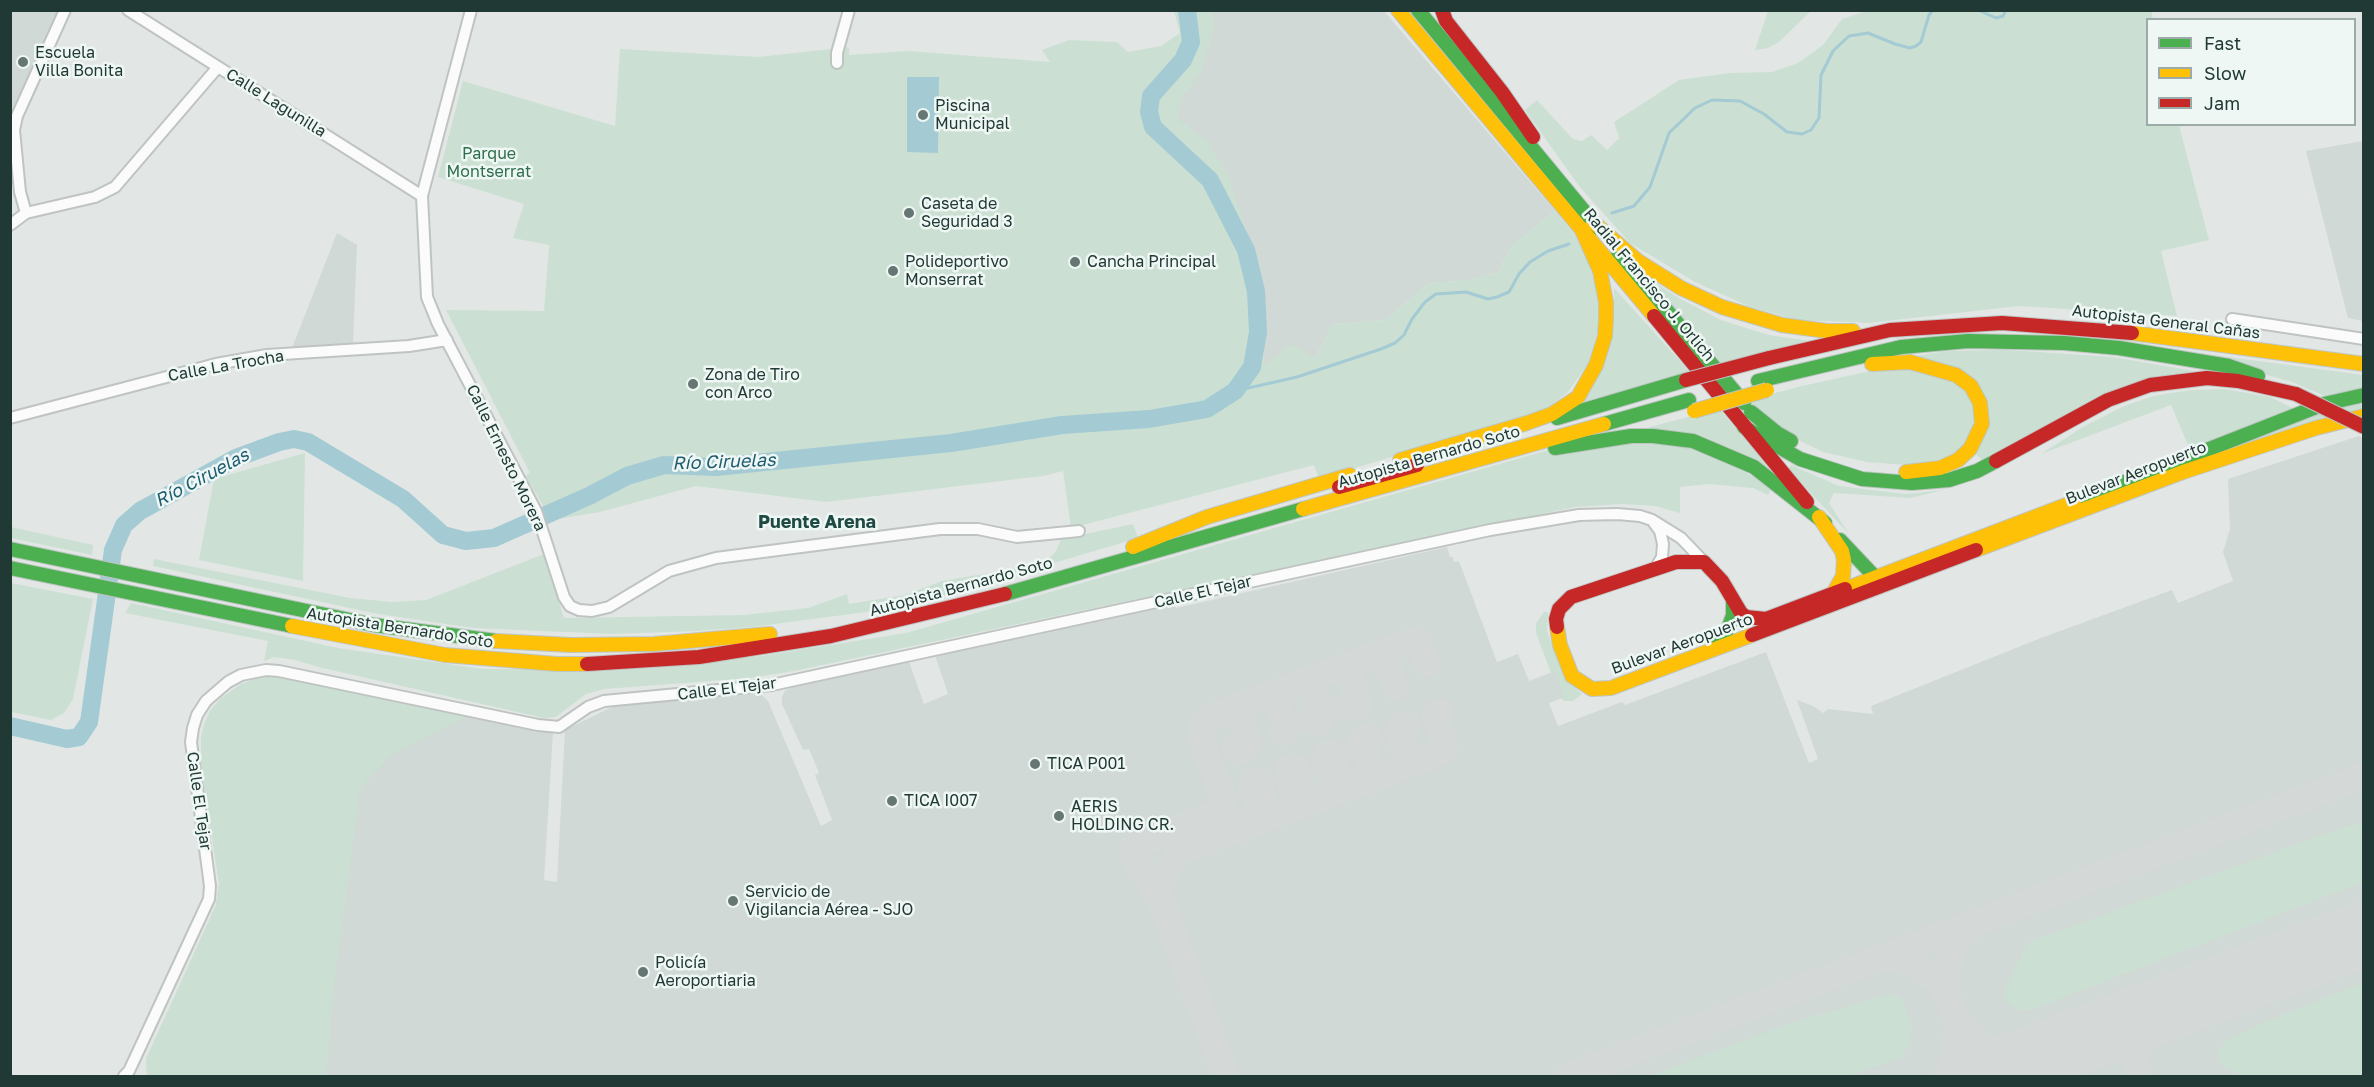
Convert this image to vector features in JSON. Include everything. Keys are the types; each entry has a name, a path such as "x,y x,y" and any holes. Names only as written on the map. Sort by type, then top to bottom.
{"main road":[{"name":"Radial Francisco J. Orlich","path":"1398,10 1751,412 1777,433 1835,461 1875,470 1915,472 1940,468 1958,460 1970,449 1982,424 1982,411 1977,394 1966,380 1922,363 1902,361 1872,364"},
{"name":"Radial Francisco J. Orlich","path":"1418,10 1578,204 1587,225 1744,427 1825,523 1842,551 1844,560 1843,576 1834,592"},
{"path":"1442,10 1446,21 1502,92 1578,204"},
{"path":"1587,225 1681,288 1722,307 1782,325 1802,328 1827,331 1890,330"},
{"path":"1133,547 1208,517 1527,423 1552,414 1578,397 1596,365 1605,336 1606,320 1606,302 1600,271 1587,225"},
{"name":"Autopista General Cañas","path":"1965,326 2012,324 2106,329 2364,364"},
{"name":"Autopista Bernardo Soto","path":"1548,450 1689,396 1769,358 1890,330 1965,326"},
{"name":"Autopista Bernardo Soto","path":"1759,381 1838,352 1965,326"},
{"name":"Autopista General Cañas","path":"1901,347 1968,341 2064,343 2119,348 2203,361 2252,373 2364,427"},
{"name":"Autopista General Cañas","path":"1924,351 1968,341"},
{"name":"Autopista Bernardo Soto","path":"10,568 387,646 496,661 591,664 699,657 831,636 990,598 1524,438 1689,396 1901,347"},
{"name":"Autopista Bernardo Soto","path":"1689,396 1759,381 1872,364 1924,351"},
{"path":"1744,427 1800,459 1832,471 1862,479 1912,483 1949,480 1977,471 2099,405 2150,385 2181,380 2214,379 2238,381 2296,394"},
{"name":"Bulevar Aeropuerto","path":"2364,395 2324,404 2297,414 2168,466 1766,619 1746,617 1722,581 1704,562 1685,561 1655,569 1571,597 1558,609 1557,632 1564,659 1577,681 1592,689 1611,688 2183,472 2316,428 2364,416"},
{"path":"1395,478 1631,436 1693,441 1754,467 1825,523 1875,577"},
{"name":"Autopista Bernardo Soto","path":"10,549 374,625 476,640 570,645 654,644 782,633 879,616 1395,478"},
{"path":"1708,652 1728,629 1733,615 1733,600"}],"street":[{"path":"26,213 20,192 14,130 17,116 65,10"},
{"name":"Calle Lagunilla","path":"128,10 423,196"},
{"name":"Calle Ernesto Morera","path":"471,10 423,196 427,297 536,511 566,602 574,609 592,611 609,607 669,572 716,558 940,529 978,529 1017,537 1079,531"},
{"path":"837,63 837,53 849,10"},
{"path":"10,225 26,213 105,194 115,187 218,67"},
{"path":"2232,319 2364,339"},
{"name":"Calle La Trocha","path":"10,418 216,364 267,355 409,346 447,340"},
{"name":"Calle El Tejar","path":"124,1077 129,1071 209,899 210,886 191,742 192,735 197,715 206,701 228,682 241,675 260,670 279,671 538,725 558,727 588,707 604,701 772,685 1490,530 1579,515 1617,514 1640,516 1652,520 1681,537 1704,562"},
{"path":"1652,520 1660,531 1664,544 1662,557 1655,569"}],"shaded area":[{"name":"Escuela Villa Bonita","path":"11,11 59,11 12,114 11,113"},
{"path":"1203,11 1384,11 1555,211 1512,246 1498,272 1471,280 1429,283 1386,320 1333,324 1315,358 1264,366 1262,276 1177,128 1177,97"},
{"path":"2364,141 2363,321 2348,318 2306,151"},
{"path":"337,233 357,245 353,343 292,348"},
{"path":"2359,436 2363,438 2363,1076 147,1076 146,1059 216,905 219,883 201,765 201,738 204,725 210,711 220,699 241,684 261,677 282,678 553,733 544,880 557,882 565,730 618,704 760,693 768,701 821,826 832,820 815,775 819,773 809,749 803,750 782,704 785,691 806,680 908,659 924,704 948,694 935,655 1174,603 1176,608 1447,547 1454,562 1459,561 1497,662 1518,654 1529,681 1555,671 1565,697 1549,703 1558,726 1622,702 1625,705 1766,652 1809,763 1818,759 1797,700 1823,713 1828,709 1873,714 1871,706 2041,638 2172,590 2178,603 2233,581 2223,552 2230,529 2228,479"}],"green space":[{"path":"1768,10 1811,11 1779,42 1768,48 1755,50"},
{"name":"Polideportivo Monserrat","path":"1174,11 1211,11 1215,25 1201,72 1181,99 1178,119 1208,142 1228,176 1262,276 1264,366 1291,344 1315,358 1333,324 1386,320 1429,283 1471,280 1498,272 1512,246 1555,211 1580,241 1600,296 1599,326 1589,362 1568,392 1546,409 1319,479 1314,465 1071,528 1063,471 1043,476 826,502 696,486 600,512 552,520 525,476 530,473 446,310 544,311 549,245 513,238 524,204 438,177 463,81 615,126 620,49 758,57 849,47 849,55 909,51 1050,62 1042,50 1069,40 1117,42 1128,52 1161,46 1180,33"},
{"path":"1866,11 2151,11 2153,18 2146,18 2146,126 2179,126 2209,240 2161,251 2177,316 2019,306 1869,323 1796,320 1748,306 1695,282 1630,243 1579,186 1525,110 1537,100 1573,139 1582,141 1591,135 1607,150 1619,138 1614,122 1679,80 1730,73 1772,72 1798,63 1823,45 1842,19"},
{"path":"1651,280 1721,320 1769,335 1811,341 1721,363"},
{"path":"1614,288 1690,372 1582,402 1614,315"},
{"path":"2008,350 2113,357 2194,371 1982,460 1977,456 1977,450 1986,403 1910,357 1947,351"},
{"path":"2183,351 2363,375 2363,389 2329,398 2292,382"},
{"path":"1893,366 1943,377 1967,390 1975,407 1973,428 1962,447 1947,458 1907,465 1867,462 1823,452 1792,437 1748,400 1802,386"},
{"path":"2225,389 2270,397 2297,410 2190,450 2171,405 2041,454 2083,427 2124,406 2153,396 2190,390"},
{"path":"2363,399 2363,410 2199,463 2196,459 2333,407"},
{"path":"1719,409 1768,465 1791,489 1646,428"},
{"path":"1683,442 1773,486 1768,495 1753,488 1709,484 1680,487 1680,513 1655,506 1622,504 1575,507 794,671 750,678 605,689 586,694 556,717 544,718 295,660 274,657 264,661 268,641 125,613 131,603 338,648 483,669 605,669 761,656 906,633 1566,445"},
{"path":"305,453 303,581 199,560 214,479"},
{"path":"1791,465 1839,486 1906,494 1944,490 1910,498 1834,493 1829,503 1849,534 1788,469"},
{"path":"1133,524 1138,538 950,594 866,612 752,627 696,631 612,634 473,628 378,614 153,566 154,559 350,598 392,602 426,600 544,554 564,618 743,615 808,608 847,594 849,604 905,595 942,581 1037,565 1049,559 1056,551 1061,539"},
{"path":"11,527 93,545 92,555 11,538"},
{"path":"11,583 93,599 73,699 64,713 51,720 11,712"},
{"path":"1544,612 1548,612 1547,631 1561,669 1568,681 1582,694 1573,701 1564,701 1561,698 1565,696 1555,672 1551,673 1536,633 1536,623"},
{"path":"261,677 282,678 467,717 391,755 360,789 334,985 326,1076 147,1076 146,1059 216,905 219,883 201,765 201,738 204,725 210,711 220,699 241,684"},
{"path":"2364,824 2363,882 2033,1009 2020,1010 2007,1003 2003,993 2029,942 2347,826"},
{"path":"2363,983 2363,1076 2242,1076 2222,1066 2218,1057 2219,1049 2229,1039"},
{"path":"1892,994 1902,999 1912,1029 1909,1046 1901,1057 1849,1076 1650,1076 1791,1023"}],"water":[{"name":"Piscina Municipal","path":"907,77 939,77 938,153 907,152"}],"waterway":[{"name":"Río Ciruelas","path":"10,726 67,739 79,737 89,722 113,550 124,525 140,511 236,458 279,442 294,439 308,442 403,499 443,535 466,541 494,538 589,496 627,476 664,465 716,467 951,443 1062,425 1149,419 1207,409 1235,391 1252,367 1258,332 1256,291 1246,250 1210,180 1153,127 1149,112 1151,96 1183,60 1191,42 1187,10"},
{"path":"1612,213 1634,206 1650,187 1669,133 1695,108 1712,100 1740,101 1764,114 1787,132 1802,134 1811,130 1819,118 1821,75 1833,51 1849,36 1868,33 1895,44 1910,48 1916,46 1921,42 1929,15 1933,10"},
{"path":"1978,10 1996,18 2003,16 2006,10"},
{"path":"1235,391 1297,377 1395,343 1404,335 1412,319 1425,302 1436,294 1466,292 1488,299 1497,297 1509,292 1519,274 1530,262 1548,251 1569,244"}],"taxiway":[{"path":"1199,844 1215,828 1221,813 1222,796 1201,738 1203,725 1208,720 1215,715 1410,642 1420,645 1427,664"},
{"path":"1378,654 1385,658 1396,687"},
{"path":"1341,668 1350,674 1359,702 1355,707 1346,707"},
{"path":"1303,682 1311,684 1323,714 1320,721 1309,720"},
{"path":"1268,695 1275,699 1285,724 1283,733"},
{"path":"1231,709 1239,714 1249,742 1244,750 1236,748"},
{"path":"1226,1076 1161,900 1159,885 1164,875 1176,856 1185,850 1442,752 1445,745 1435,718 1440,712"},
{"path":"1405,766 1408,759 1398,730 1404,724 1408,725"},
{"path":"1369,781 1371,772 1361,743 1367,738 1371,740"},
{"path":"1330,795 1334,787 1325,762 1326,754 1334,754 1337,757 1337,765"},
{"path":"1292,810 1296,802 1288,777 1288,769 1291,767 1298,769 1300,778"},
{"path":"1568,1076 2364,776"},
{"path":"1257,823 1260,815 1251,790 1251,783 1261,782 1263,794"},
{"path":"1161,900 1132,855 1134,845 1217,813 1228,814"},
{"path":"1976,924 1960,937 1952,949 1946,981 1947,994 1977,1076"},
{"path":"1880,960 1898,960 1913,964 1936,980 1947,994"},
{"path":"2140,1076 2136,1057 2138,1043 2156,1012"},
{"path":"1959,1025 1981,1045 2000,1054 2023,1056 2058,1050"},
{"path":"1946,1076 1954,1058 1956,1029"}],"runway":[{"path":"1985,1076 2364,934"}],"traffic: fast":[{"path":"1418,10 1598,228"},
{"path":"1618,252 1744,403"},
{"path":"1758,381 1901,347 1968,341 2064,343 2119,348 2229,366 2258,376"},
{"path":"1557,418 1686,380"},
{"path":"2074,502 2324,404 2364,395"},
{"path":"1604,424 1689,400"},
{"path":"1751,412 1791,441"},
{"path":"1744,427 1800,459 1862,479 1912,483 1949,480 1977,471 1996,461"},
{"path":"1555,448 1631,436 1693,441 1754,467 1825,523"},
{"path":"1005,594 1303,509"},
{"path":"1840,540 1875,577"},
{"path":"10,549 374,625 496,641"},
{"path":"10,568 292,626"},
{"path":"1712,649 1728,629 1733,615 1733,600"}],"traffic: slow":[{"path":"1398,10 1654,316"},
{"path":"1593,222 1638,261 1681,288 1722,307 1782,325 1827,331 1853,331"},
{"path":"1400,460 1527,423 1552,414 1578,397 1596,365 1605,336 1606,320 1606,302 1600,271 1581,228"},
{"path":"2132,333 2364,364"},
{"path":"1872,364 1910,362 1956,375 1971,386 1980,403 1982,424 1970,449 1958,460 1940,468 1906,472"},
{"path":"1694,411 1767,390"},
{"path":"1976,550 2183,472 2316,428 2364,416"},
{"path":"1303,509 1604,424"},
{"path":"1133,547 1207,517 1350,475"},
{"path":"1845,589 2074,502"},
{"path":"1819,517 1842,551 1844,560 1843,576 1834,592"},
{"path":"292,626 445,655 557,664 587,664"},
{"path":"1557,627 1560,645 1572,676 1592,689 1611,688 1752,635"},
{"path":"496,641 571,645 654,644 770,634"}],"traffic: jam":[{"path":"1442,10 1446,21 1502,92 1533,137"},
{"path":"1654,316 1807,502"},
{"path":"1769,358 1890,330 2002,323 2132,333"},
{"path":"1686,380 1769,358"},
{"path":"1996,461 2108,400 2150,385 2207,378 2238,381 2296,394"},
{"path":"2296,394 2364,427"},
{"path":"1339,487 1417,465"},
{"path":"1752,635 1976,550"},
{"path":"1557,627 1556,619 1559,609 1571,597 1676,562 1704,562 1722,581 1741,613 1746,617 1766,619 1845,589"},
{"path":"587,664 699,657 831,636 1005,594"}],"place":[{"name":"Escuela Villa Bonita","path":"23,62"},
{"name":"Piscina Municipal","path":"923,115"},
{"name":"Caseta de Seguridad 3","path":"909,213"},
{"name":"Cancha Principal","path":"1075,262"},
{"name":"Polideportivo Monserrat","path":"893,271"},
{"name":"Zona de Tiro con Arco","path":"693,384"},
{"name":"TICA P001","path":"1035,764"},
{"name":"TICA I007","path":"892,801"},
{"name":"AERIS HOLDING CR.","path":"1059,816"},
{"name":"Servicio de Vigilancia Aérea - SJO","path":"733,901"},
{"name":"Policía Aeroportiaria","path":"643,972"}],"district":[{"name":"Puente Arena","path":"817,522"}],"park label":[{"name":"Parque Montserrat","path":"489,163"}]}
